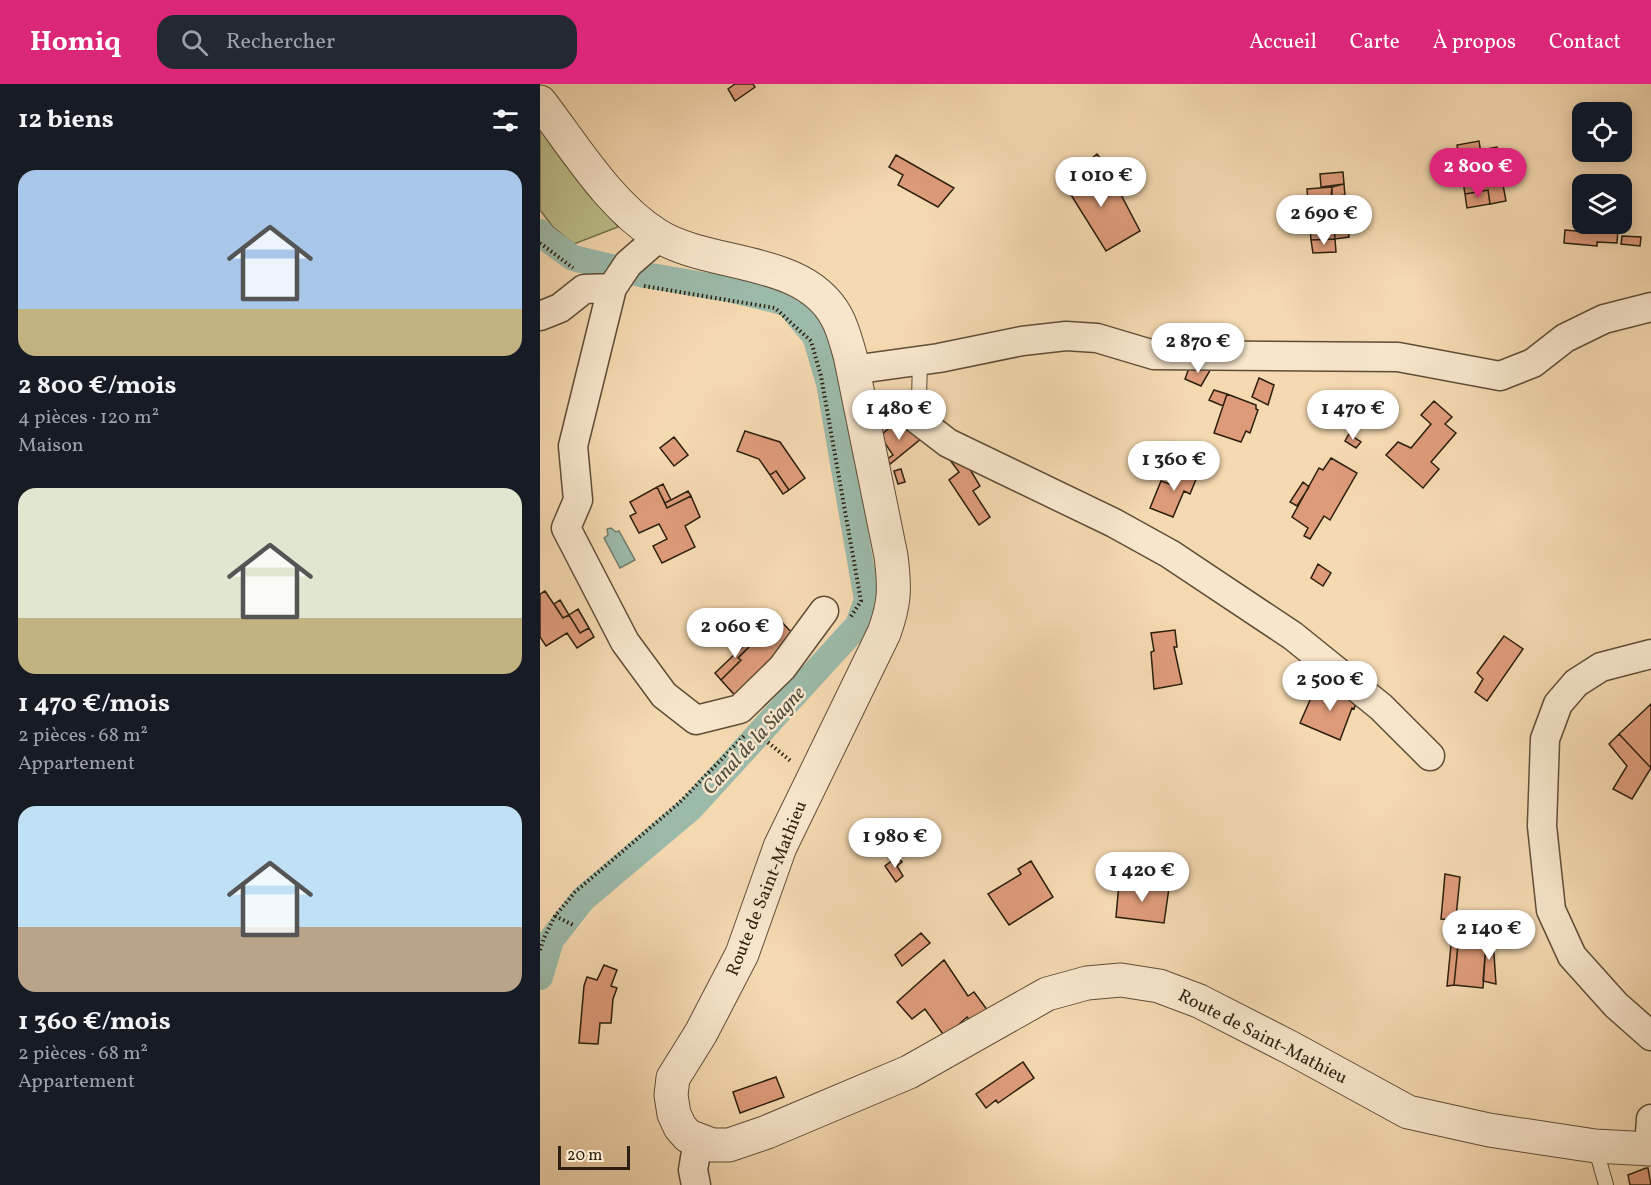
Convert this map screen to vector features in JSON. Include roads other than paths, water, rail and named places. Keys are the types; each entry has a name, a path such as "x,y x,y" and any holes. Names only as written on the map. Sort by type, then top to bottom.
{"street":[{"name":"Route de Saint-Mathieu","path":"540,102 609,193 659,237 692,250 779,273 812,289 836,315 844,335 861,408 891,556 894,583 893,608 884,633 780,847 742,954 701,1033 673,1078 671,1095 674,1114 680,1127 688,1136 712,1145 729,1145 767,1132 909,1072 1047,994 1087,983 1121,980 1159,986 1199,1001 1291,1047 1408,1112 1489,1130 1595,1146 1650,1139"},
{"path":"659,237 617,280 573,446 578,500 566,528 625,642 664,695 696,720 740,709 835,619"},
{"path":"540,316 560,308 584,289 617,280"},
{"path":"852,370 920,361 1022,341 1066,336 1097,338 1154,355 1398,357 1500,376 1533,363 1565,338 1604,319 1651,307"},
{"path":"861,408 893,406 915,417 948,443 1114,523 1170,554 1293,636 1381,707 1430,756"},
{"path":"1651,654 1601,667 1576,683 1558,704 1545,739 1542,826 1551,910 1572,956 1616,1005 1651,1036"},
{"path":"696,1185 693,1170 698,1140"}],"lane":[{"path":"915,417 919,399 920,361"},
{"path":"1595,1146 1606,1185"}],"waterway":[{"name":"Canal de la Siagne","path":"540,232 573,258 645,275 733,290 787,303 815,336 829,383 867,600 858,625 691,808 583,899 551,940 540,977"}]}
